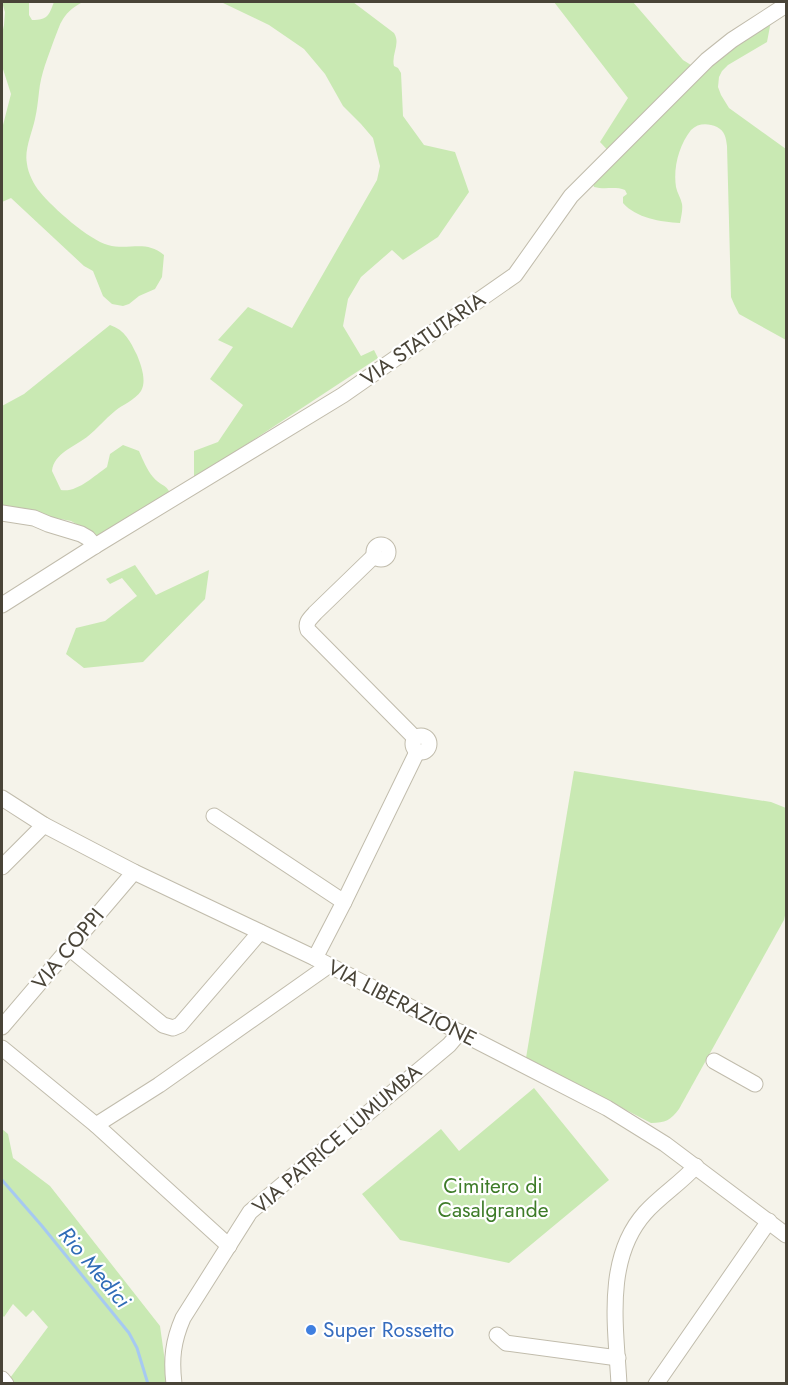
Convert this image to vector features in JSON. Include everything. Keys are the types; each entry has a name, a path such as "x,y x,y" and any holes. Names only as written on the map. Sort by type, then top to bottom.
{"street":[{"name":"VIA STATUTARIA","path":"2,605 343,395 515,275 571,196 611,156 712,56 786,5"},
{"path":"2,513 34,518 81,534 95,546"},
{"path":"96,1125 168,1078 322,962 344,902 416,745 308,630 307,626 307,622 315,613 375,555"},
{"name":"VIA LIBERAZIONE","path":"2,798 44,825 134,872 322,962 607,1108 643,1129 696,1166 786,1235"},
{"path":"214,816 344,902"},
{"path":"2,867 44,825"},
{"name":"VIA COPPI","path":"2,1027 134,872"},
{"path":"69,948 163,1025 173,1028 180,1025 260,932"},
{"name":"VIA PATRICE LUMUMBA","path":"174,1383 173,1355 176,1335 183,1318 248,1215 449,1045 460,1032"},
{"path":"2,1048 96,1125 229,1246"},
{"path":"714,1061 755,1084"},
{"path":"619,1383 616,1285 620,1259 635,1226 696,1166"},
{"path":"656,1383 769,1221"},
{"path":"497,1335 506,1343 618,1358"},
{"path":"2,1379 6,1383"}],"green space":[{"path":"2,2 29,2 29,15 32,20 47,16 54,2 83,2 63,19 47,59 41,78 36,116 26,159 32,179 40,192 62,214 91,237 108,245 143,246 157,250 164,255 162,277 155,289 139,296 129,304 123,306 112,304 103,296 93,271 84,266 11,198 2,202 2,129 11,94 2,66 5,12"},
{"path":"221,2 353,2 394,33 397,41 393,62 401,73 403,116 424,145 455,152 469,192 438,237 403,260 392,250 361,277 348,299 343,326 361,356 374,350 378,358 194,479 194,451 218,442 243,405 210,379 233,347 218,340 248,307 292,328 377,180 380,166 373,138 343,106 325,74 304,49 269,25"},
{"path":"554,2 633,2 683,60 691,65 700,66 771,21 767,42 728,65 719,77 718,87 729,108 786,149 786,340 739,314 731,297 727,146 725,135 720,129 707,124 697,126 691,130 680,150 675,180 682,204 680,223 642,216 628,208 623,203 623,197 627,194 625,190 594,187 593,184 615,158 600,142 628,98"},
{"path":"110,325 123,333 132,345 142,368 143,387 135,397 115,411 87,437 65,451 56,460 52,471 61,490 73,489 107,467 110,454 123,445 139,451 155,480 170,493 100,537 71,521 2,508 2,406 24,394"},
{"path":"135,565 156,595 209,570 205,599 143,662 84,668 66,654 76,628 105,621 137,596 122,578 110,584 106,579"},
{"path":"574,771 771,802 786,808 786,911 784,920 679,1109 664,1121 651,1123 526,1058"},
{"name":"Cimitero di Casalgrande","path":"534,1088 609,1180 509,1263 400,1240 362,1194 441,1129 459,1151"},
{"path":"2,1129 8,1134 13,1158 50,1186 160,1326 168,1383 14,1384 10,1378 48,1327 33,1310 26,1317 13,1304 4,1317 2,1315"}],"waterway":[{"name":"Rio Medici","path":"2,1180 129,1333 137,1348 148,1384"}],"place":[{"name":"Super Rossetto","path":"311,1330"}]}
